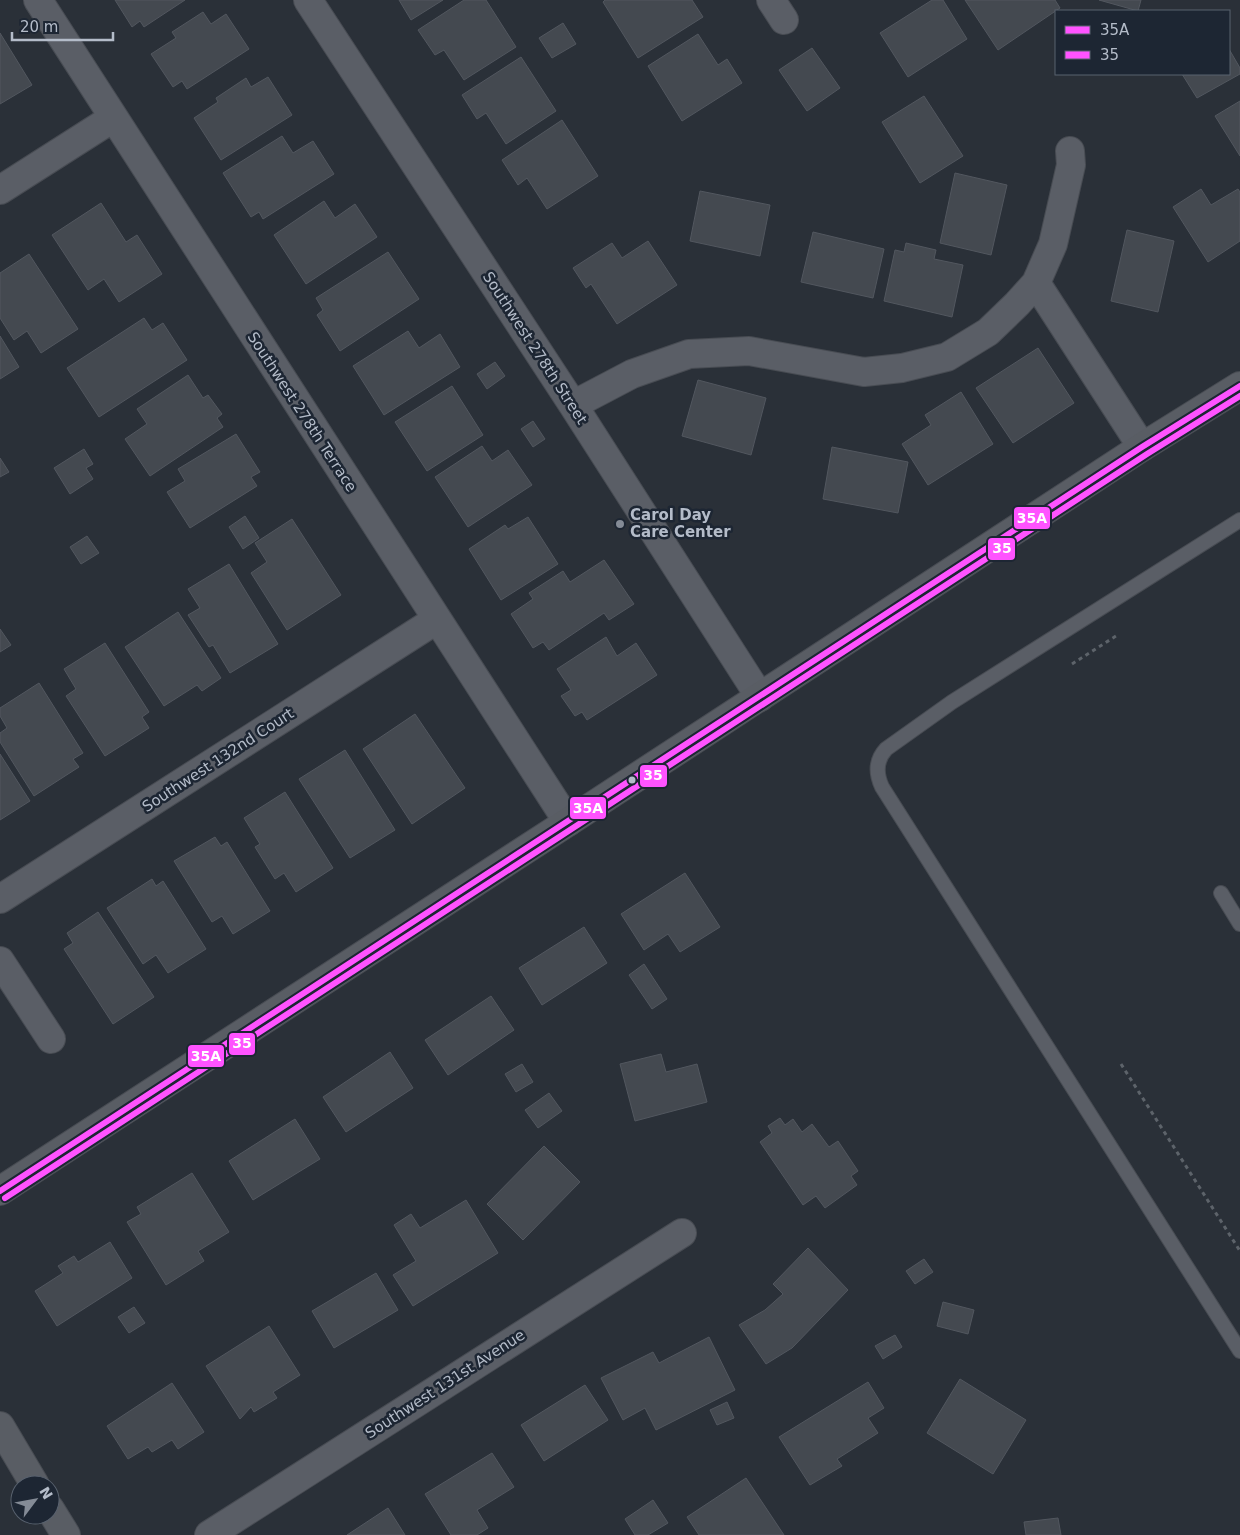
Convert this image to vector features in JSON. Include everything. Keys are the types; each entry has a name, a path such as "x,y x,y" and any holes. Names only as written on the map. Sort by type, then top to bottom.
{"street":[{"name":"Southwest 278th Terrace","path":"38,0 568,822"},
{"name":"Southwest 278th Street","path":"308,0 573,405 760,697"},
{"path":"0,190 113,118"},
{"path":"573,405 632,374 689,354 749,351 864,372 902,368 947,357 988,332 1018,304 1036,283 1053,244 1070,165 1070,151"},
{"path":"1036,283 1142,446"},
{"path":"0,1191 760,697 1142,446 1240,386"},
{"name":"Southwest 132nd Court","path":"0,900 436,620"},
{"path":"0,961 51,1039"},
{"name":"Southwest 131st Avenue","path":"209,1535 682,1233"},
{"path":"0,1426 29,1475"}],"lane":[{"path":"1240,520 952,702 886,749 879,759 877,770 878,777 885,791 1240,1351"},
{"path":"1220,893 1240,924"}],"path":[{"path":"1072,664 1116,636"},
{"path":"1121,1064 1240,1251"}],"building":[{"path":"115,0 185,0 144,27 140,21 132,27"},
{"path":"399,0 443,0 411,20"},
{"path":"464,0 486,0 516,47 464,80 444,50 435,55 418,30"},
{"path":"605,0 692,0 703,17 638,58 603,2"},
{"path":"932,0 943,0 967,39 908,77 880,33"},
{"path":"965,0 1055,0 1060,8 998,50"},
{"path":"1099,0 1141,0 1138,10"},
{"path":"203,12 211,24 226,14 249,49 187,89 182,81 173,87 151,54 176,38 172,32"},
{"path":"563,23 576,44 552,58 539,38"},
{"path":"0,33 32,85 0,104"},
{"path":"698,34 718,65 727,59 742,83 682,121 648,66"},
{"path":"812,48 840,88 807,111 779,70"},
{"path":"1230,51 1240,68 1240,74 1197,98 1183,75 1230,75"},
{"path":"521,57 556,111 506,144 486,113 477,119 462,95"},
{"path":"268,77 292,115 221,160 194,118 218,102 216,98 246,78 251,87"},
{"path":"924,96 963,156 920,183 882,122"},
{"path":"1240,101 1240,156 1215,116"},
{"path":"562,120 598,176 547,209 527,178 518,185 502,160"},
{"path":"282,136 293,153 313,141 334,174 263,219 259,212 251,217 223,173"},
{"path":"955,173 1007,185 991,255 940,243"},
{"path":"1201,189 1211,205 1238,189 1240,192 1240,241 1208,262 1173,207"},
{"path":"700,191 770,205 760,256 690,241"},
{"path":"324,201 335,218 355,204 377,237 306,284 274,235"},
{"path":"101,203 126,242 137,235 162,274 119,302 104,279 88,290 52,235"},
{"path":"1127,230 1174,241 1158,312 1111,301"},
{"path":"813,232 884,249 873,298 801,282"},
{"path":"648,241 677,285 617,324 591,284 586,288 573,268 612,243 622,258"},
{"path":"906,243 936,250 934,259 963,265 952,317 884,301 895,250 904,252"},
{"path":"388,252 419,299 340,351 317,315 323,310 316,298"},
{"path":"29,254 78,329 41,353 27,331 14,340 0,318 0,273"},
{"path":"144,318 152,330 163,323 187,360 99,417 67,368"},
{"path":"408,331 419,348 440,334 460,367 384,415 353,366"},
{"path":"0,336 19,367 0,379"},
{"path":"1038,348 1074,403 1013,443 976,388"},
{"path":"495,362 505,376 487,389 477,374"},
{"path":"188,375 203,398 208,395 222,414 217,418 223,427 150,476 125,439 147,424 137,409"},
{"path":"698,380 766,398 751,455 682,436"},
{"path":"452,386 483,435 427,471 395,422"},
{"path":"961,392 993,444 928,485 902,444 931,425 925,415"},
{"path":"533,421 545,439 533,447 521,429"},
{"path":"236,434 260,472 251,477 257,486 190,528 167,492 185,481 178,469"},
{"path":"482,446 492,461 508,450 532,485 468,527 435,477"},
{"path":"832,447 908,462 898,513 823,499"},
{"path":"84,449 93,464 86,468 93,479 70,494 54,468"},
{"path":"0,458 9,472 0,477"},
{"path":"245,516 259,538 243,549 229,527"},
{"path":"528,517 558,564 501,600 469,549 505,525 508,529"},
{"path":"292,519 341,595 287,630 251,573 267,562 255,543"},
{"path":"87,536 99,553 81,564 70,547"},
{"path":"604,560 634,604 609,620 604,613 549,650 543,642 533,648 511,614 533,599 529,593 563,571 570,582"},
{"path":"229,564 278,644 230,673 213,645 209,647 188,615 200,608 188,589"},
{"path":"178,612 221,678 202,691 197,685 164,706 125,647"},
{"path":"0,629 11,645 0,652"},
{"path":"606,637 617,656 636,643 657,675 587,720 582,712 575,716 561,696 571,690 557,669"},
{"path":"105,643 149,712 142,717 149,728 105,756 66,696 76,689 64,669"},
{"path":"39,683 83,753 73,759 79,767 34,796 0,742 0,733 7,728 0,716 0,708"},
{"path":"415,714 465,788 412,824 363,749"},
{"path":"345,750 395,830 350,858 299,779"},
{"path":"0,754 30,801 0,820"},
{"path":"285,792 333,868 296,892 284,873 275,879 255,847 260,844 244,818"},
{"path":"215,837 221,846 227,842 270,911 233,934 222,916 212,922 174,861"},
{"path":"685,873 720,927 680,952 668,934 644,950 621,914"},
{"path":"152,879 156,886 163,881 206,949 168,973 156,955 143,964 107,908"},
{"path":"98,912 154,997 113,1024 64,949 73,943 67,933"},
{"path":"584,927 607,963 542,1005 519,968"},
{"path":"644,964 667,999 652,1009 629,975"},
{"path":"491,996 514,1030 448,1075 425,1040"},
{"path":"390,1052 413,1088 346,1132 323,1097"},
{"path":"661,1054 666,1072 697,1064 707,1102 635,1121 620,1064"},
{"path":"522,1064 533,1082 516,1092 505,1074"},
{"path":"549,1093 562,1111 538,1128 525,1110"},
{"path":"780,1118 785,1125 793,1119 802,1132 812,1124 829,1147 838,1141 858,1171 851,1176 857,1185 825,1208 816,1196 803,1205 760,1142 772,1133 768,1126"},
{"path":"295,1119 320,1159 253,1200 229,1161"},
{"path":"544,1146 580,1182 523,1240 487,1204"},
{"path":"192,1173 229,1232 198,1251 204,1261 166,1285 127,1222 141,1214 137,1207"},
{"path":"466,1200 498,1253 413,1306 393,1275 416,1261 394,1225 411,1214 420,1228"},
{"path":"110,1242 132,1278 57,1326 35,1291 63,1273 58,1266 74,1256 78,1262"},
{"path":"808,1248 848,1290 792,1348 766,1364 739,1325 765,1310 783,1294 773,1284"},
{"path":"924,1259 933,1272 915,1284 906,1271"},
{"path":"376,1273 398,1310 334,1348 312,1311"},
{"path":"943,1302 974,1310 968,1334 937,1326"},
{"path":"134,1307 145,1323 129,1333 118,1317"},
{"path":"269,1326 300,1375 273,1392 277,1398 254,1412 251,1407 240,1419 206,1366"},
{"path":"895,1335 902,1347 883,1359 875,1346"},
{"path":"709,1337 735,1390 656,1430 645,1408 623,1420 601,1378 653,1352 659,1363"},
{"path":"960,1379 1026,1420 993,1474 927,1433"},
{"path":"868,1382 884,1408 868,1418 878,1433 837,1459 842,1466 810,1485 779,1437"},
{"path":"172,1383 204,1432 178,1449 172,1440 152,1452 148,1447 128,1459 107,1426"},
{"path":"585,1385 608,1420 544,1461 521,1425"},
{"path":"727,1402 734,1418 717,1425 710,1410"},
{"path":"492,1453 514,1487 477,1510 488,1528 477,1535 451,1535 425,1494"},
{"path":"746,1478 784,1535 699,1535 687,1517"},
{"path":"653,1500 668,1523 648,1535 635,1535 625,1519"},
{"path":"388,1508 405,1535 347,1535"},
{"path":"1058,1518 1061,1535 1026,1535 1024,1522"}],"transit line":[{"name":"35A","path":"0,1191 1142,447 1240,386"},
{"name":"35","path":"5,1198 1147,454 1240,396"}],"place":[{"name":"Carol Day Care Center","path":"620,524"}]}
